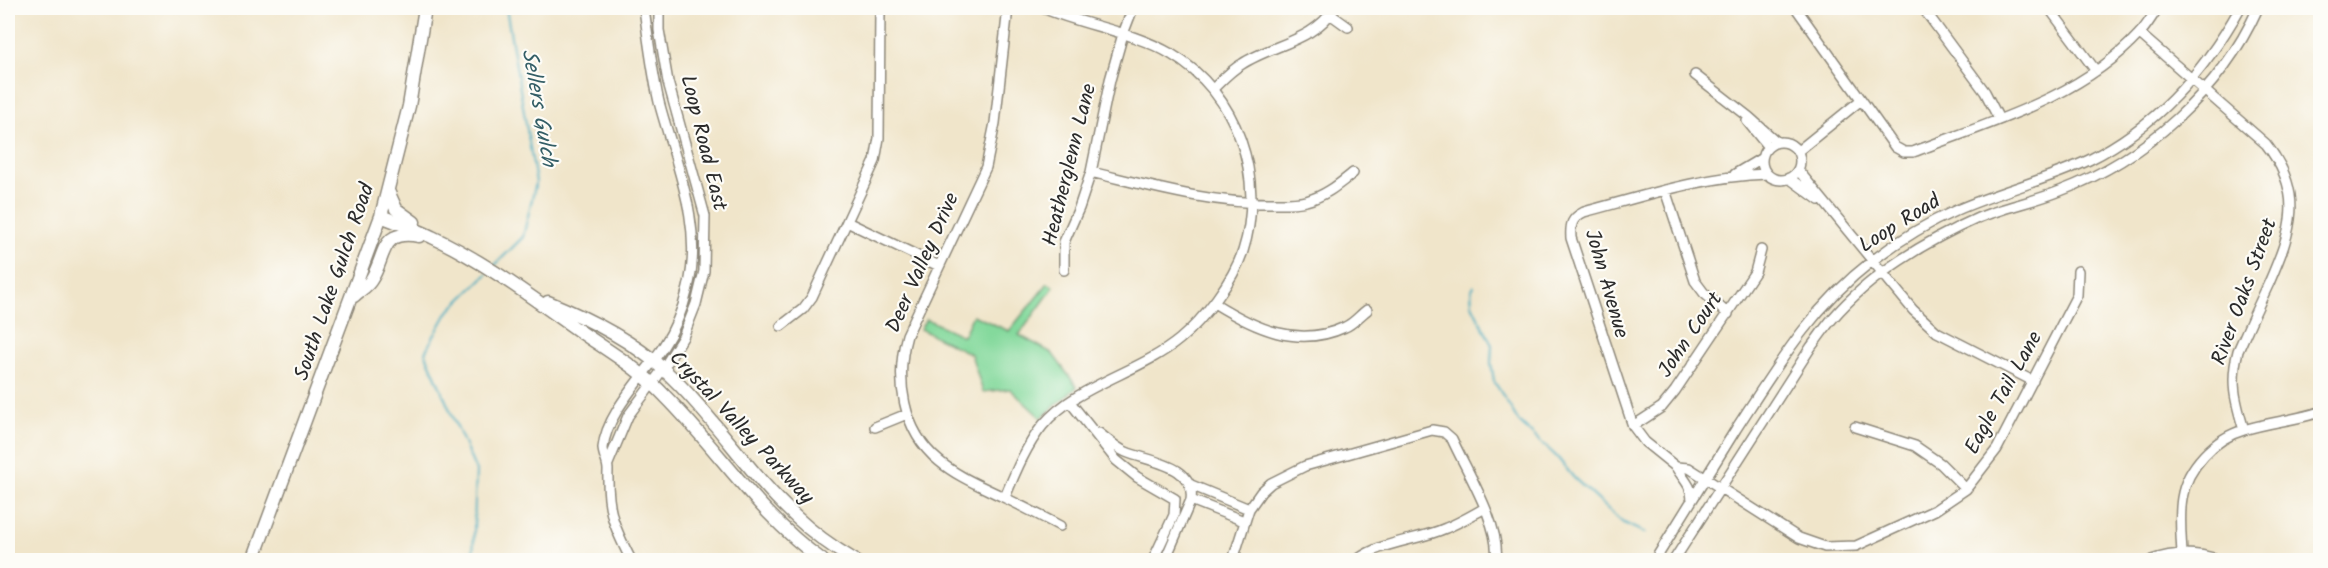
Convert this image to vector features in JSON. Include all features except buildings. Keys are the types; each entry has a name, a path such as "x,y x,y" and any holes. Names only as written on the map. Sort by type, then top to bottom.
{"main road":[{"name":"South Lake Gulch Road","path":"253,561 353,297 381,216 409,106 425,8"},
{"path":"388,191 401,215 427,228 433,237"},
{"name":"Crystal Valley Parkway","path":"381,216 433,237 468,256 530,295 648,379 681,413 762,508 822,561"},
{"path":"353,297 371,282 388,242 394,237 404,233 433,237"},
{"name":"Crystal Valley Parkway","path":"530,295 587,321 663,369 796,517 854,561"}],"street":[{"name":"Loop Road East","path":"644,8 659,100 693,222 692,273 683,306 671,335 653,361 648,379"},
{"name":"Loop Road East","path":"648,379 663,369 683,337 696,304 704,271 705,216 668,82 659,30 659,8"},
{"path":"781,326 803,309 812,297 875,161 879,138 880,8"},
{"name":"Deer Valley Drive","path":"1008,8 995,123 989,155 982,175 907,335 902,353 902,388 907,414 923,443 937,460 960,476 1060,526"},
{"path":"1005,497 1022,459 1043,425 1070,402 1164,352 1184,336 1214,303 1234,273 1243,252 1248,229 1250,203 1248,162 1237,127 1214,89 1171,54 1122,34 1043,8"},
{"name":"Heatherglenn Lane","path":"1065,270 1065,242 1091,172 1122,34 1133,8"},
{"path":"1796,8 1895,147 1904,152 1913,152 2044,102 2096,71 2140,34 2158,8"},
{"path":"1923,8 1985,92 1998,119"},
{"path":"2049,8 2096,71"},
{"name":"Loop Road","path":"1655,561 1799,334 1843,284 1899,242 1957,210 2090,159 2148,122 2192,79 2226,32 2240,8"},
{"name":"Loop Road","path":"1674,561 1797,368 1833,318 1860,292 1933,242 1979,218 2061,191 2130,155 2172,123 2206,89 2240,42 2258,8"},
{"path":"1214,89 1241,64 1314,29 1332,11 1348,27"},
{"name":"River Oaks Street","path":"2140,34 2206,89 2271,150 2284,171 2291,197 2288,237 2238,351 2234,366 2234,396 2244,430"},
{"path":"1695,75 1777,142"},
{"path":"1798,151 1861,100"},
{"path":"1737,107 1768,147"},
{"path":"1777,142 1789,143 1798,151 1800,157 1798,170 1789,178 1775,179 1767,174 1762,158 1768,147 1777,142"},
{"name":"John Avenue","path":"1733,175 1762,158"},
{"path":"1798,170 1913,310 1937,332 2033,381"},
{"path":"1091,172 1193,197 1250,203 1308,201 1332,190 1353,173"},
{"name":"John Avenue","path":"1692,500 1689,484 1681,476 1677,467 1645,442 1633,426 1571,238 1570,226 1575,217 1584,212 1665,190 1733,175 1767,174"},
{"path":"1789,178 1826,204"},
{"path":"1665,190 1695,281 1710,299 1728,314"},
{"path":"847,222 939,266"},
{"name":"John Court","path":"1633,426 1651,415 1668,400 1755,272 1761,250"},
{"name":"Eagle Tail Lane","path":"1706,478 1799,538 1825,547 1856,546 1935,510 1966,489 1997,449 2077,295 2078,271"},
{"path":"1214,303 1243,321 1269,332 1294,336 1320,335 1347,327 1367,310"},
{"path":"631,561 614,526 607,499 608,464 603,449 608,430 618,411 648,379"},
{"path":"1070,402 1126,469 1175,499 1174,515 1153,561"},
{"path":"2182,554 2182,497 2194,469 2205,455 2219,442 2244,430 2320,412"},
{"path":"875,427 907,414"},
{"path":"1088,424 1115,447 1166,465 1184,475 1191,485 1249,509"},
{"path":"1856,427 1915,446 1941,465 1966,489"},
{"path":"1233,561 1249,509 1261,492 1288,473 1305,466 1432,430 1444,432 1452,440 1494,527 1496,561"},
{"name":"John Avenue","path":"1677,467 1689,468 1706,478"},
{"path":"1165,561 1191,501 1191,485"},
{"path":"1191,501 1244,521"},
{"path":"1357,561 1365,554 1385,546 1446,529 1485,508"},
{"path":"2152,561 2182,554 2202,555 2219,561"}],"green space":[{"path":"1048,283 1054,287 1019,335 1052,353 1077,387 1041,418 1010,389 983,392 971,354 920,329 926,319 963,336 973,315 1009,331"}],"waterway":[{"name":"Sellers Gulch","path":"493,267 523,237 536,182 506,8"},
{"name":"Sellers Gulch","path":"473,560 476,471 425,352 447,313 487,274"},
{"path":"1474,286 1471,291 1472,305 1492,345 1491,363 1494,381 1519,422 1557,457 1574,478 1622,522 1645,533"},
{"path":"1698,557 1704,560"}]}
